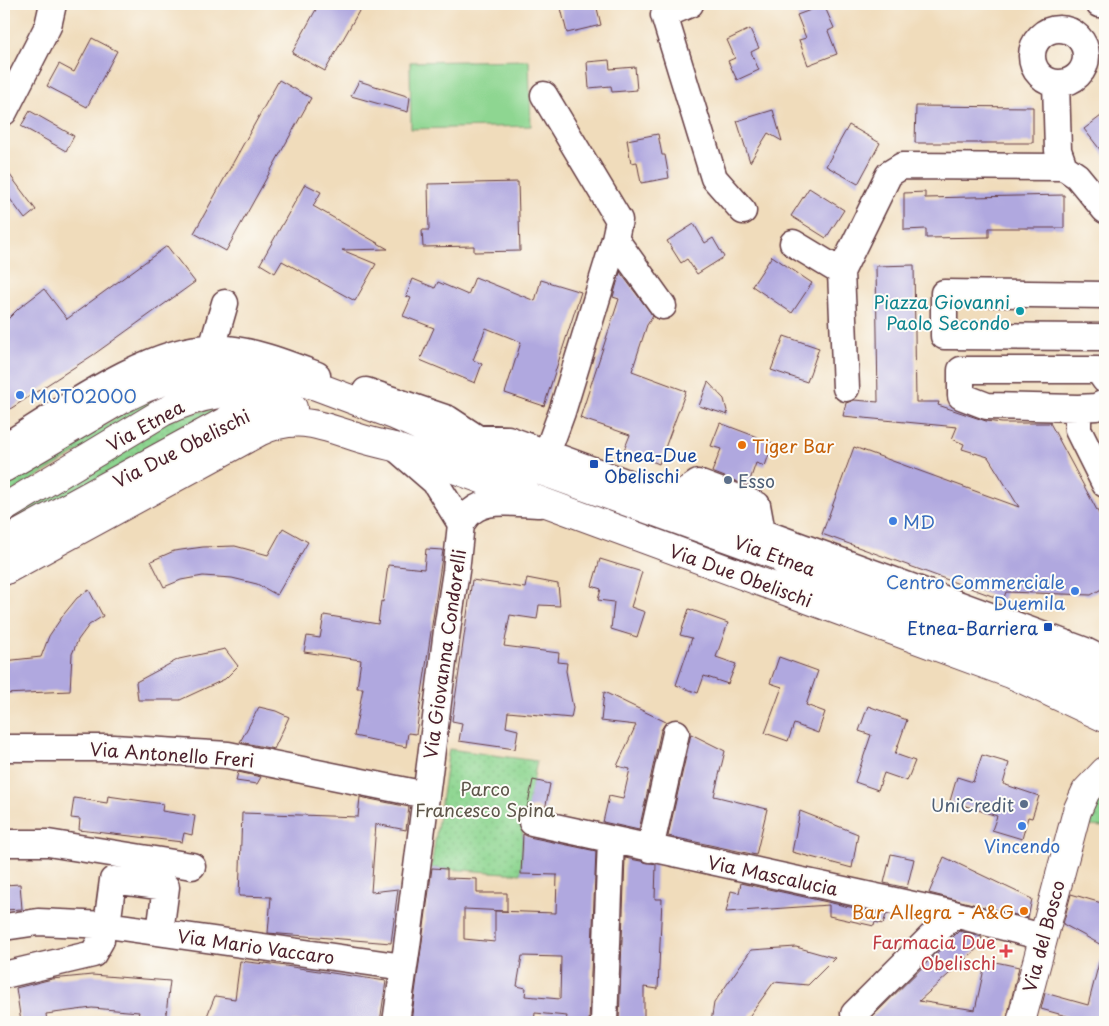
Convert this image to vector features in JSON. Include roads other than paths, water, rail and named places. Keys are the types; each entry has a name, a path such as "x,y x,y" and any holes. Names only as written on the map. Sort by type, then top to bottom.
{"main road":[{"name":"Via Etnea","path":"4,468 122,399 167,380 214,372 251,372 300,382 396,416 443,437 515,464 672,508 767,543 1018,642 1080,669 1102,701"},
{"name":"Via Etnea","path":"4,508 163,412 179,404 211,394 277,389 293,390 315,395 393,424 443,437"},
{"name":"Via Due Obelischi","path":"4,542 235,416 270,407 298,408 314,411 363,430 394,446 1011,674 1102,701"},
{"name":"Via Due Obelischi","path":"4,571 271,426 296,422 314,423 359,438 394,446"},
{"name":"Via del Bosco","path":"1021,1022 1077,811 1086,791 1105,771"}],"street":[{"path":"4,112 48,26 53,4"},
{"path":"690,4 661,10 714,178 743,211"},
{"path":"1099,4 1105,5"},
{"path":"1056,83 1058,150 1064,168"},
{"path":"544,95 619,220 615,239 562,412 547,453"},
{"path":"846,388 841,272 889,174 902,166 1064,168 1077,176 1105,210"},
{"path":"615,239 663,306"},
{"path":"793,243 841,272"},
{"path":"1105,295 944,293 944,336 961,370 961,396 987,406 1078,408 1096,407 1105,403"},
{"path":"212,348 225,303"},
{"path":"944,336 1101,337 1102,375 961,370"},
{"path":"4,446 103,386 150,362 196,349 212,348 231,349 254,354 300,368 448,420 515,464"},
{"path":"1078,408 1078,430 1105,484"},
{"path":"443,437 508,439 547,453 672,508 698,483 758,505 767,543 818,587"},
{"path":"394,446 435,482 461,524 470,512 490,504 504,502 551,504"},
{"name":"Via Giovanna Condorelli","path":"396,1022 461,524"},
{"path":"767,543 1083,650 1105,661"},
{"path":"765,584 818,587 1021,660 1102,701"},
{"path":"650,849 676,733"},
{"name":"Via Antonello Freri","path":"4,748 113,748 228,755 426,795"},
{"name":"Via Mascalucia","path":"532,822 954,914 1043,937"},
{"path":"604,1022 611,840"},
{"path":"4,843 48,843 192,866"},
{"path":"141,883 144,858"},
{"path":"4,975 93,954 104,932 113,880 166,886 160,932"},
{"path":"858,1022 854,1014 954,914"},
{"name":"Via Mario Vaccaro","path":"4,927 38,922 104,932 160,932 404,968"}],"place":[{"name":"Piazza Giovanni Paolo Secondo","path":"1020,311"},
{"name":"MOTO2000","path":"20,395"},
{"name":"Tiger Bar","path":"742,445"},
{"name":"Etnea-Due Obelischi","path":"594,464"},
{"name":"Esso","path":"728,480"},
{"name":"MD","path":"893,521"},
{"name":"Centro Commerciale Duemila","path":"1075,591"},
{"name":"Etnea-Barriera","path":"1048,627"},
{"name":"UniCredit","path":"1024,804"},
{"name":"Vincendo","path":"1022,826"},
{"name":"Bar Allegra - A&G","path":"1024,911"},
{"name":"Farmacia Due Obelischi","path":"1006,951"}],"park label":[{"name":"Parco Francesco Spina","path":"485,798"}]}
